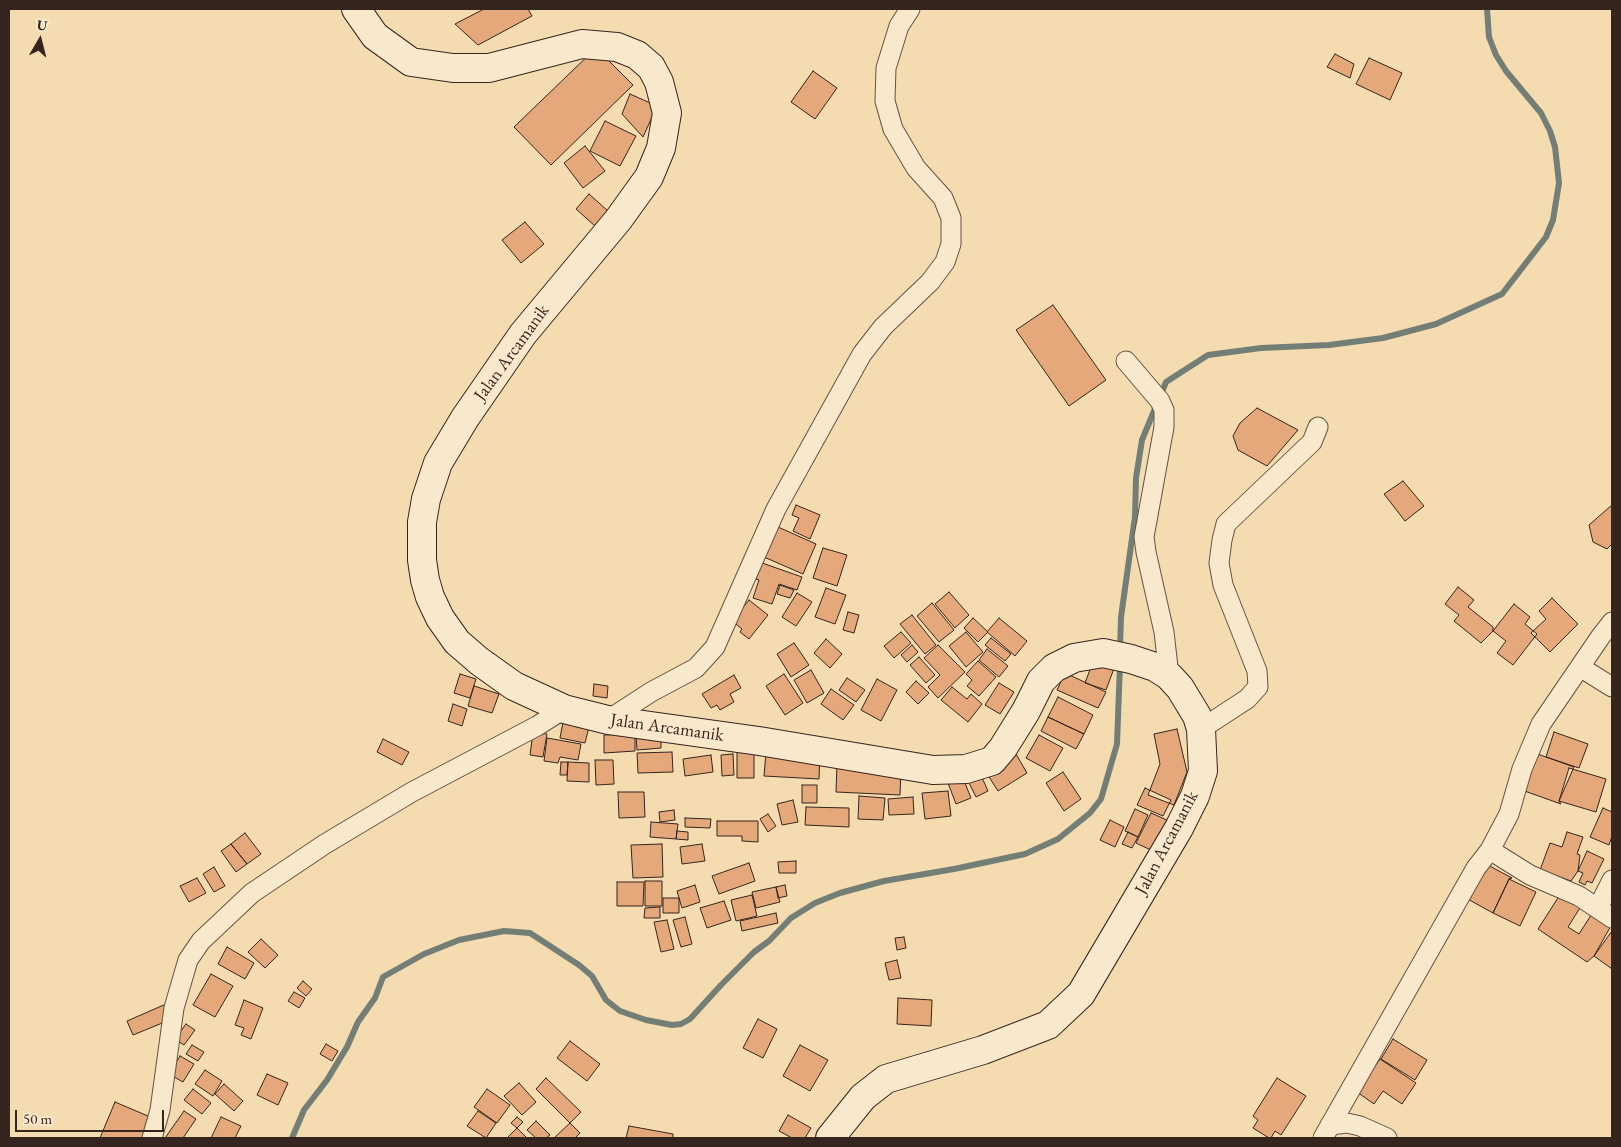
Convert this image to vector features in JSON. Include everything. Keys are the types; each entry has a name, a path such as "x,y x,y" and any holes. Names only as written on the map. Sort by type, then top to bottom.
{"street":[{"name":"Jalan Arcamanik","path":"356,9 375,36 411,62 453,68 489,68 582,44 617,46 638,55 651,68 659,82 667,113 661,148 649,177 618,220 523,334 465,418 438,463 426,499 422,522 422,560 430,597 440,618 457,642 479,661 514,686 564,709 608,720 758,740 933,770 966,769 992,762 1026,711 1041,682 1054,668 1074,658 1104,653 1131,658 1155,667 1169,676 1180,688 1197,716 1201,729 1203,772 1195,796 1179,828 1081,994 1048,1025 984,1050 886,1079 862,1097 830,1138"},
{"path":"608,720 651,692 696,668 715,647 776,509 862,354 883,327 930,282 945,262 951,244 951,218 944,198 916,168 893,129 885,101 886,68 900,26 910,9"},
{"path":"1126,362 1160,401 1164,410 1164,427 1144,538 1164,632 1169,676"},
{"path":"1201,729 1247,700 1258,687 1257,671 1223,585 1219,563 1226,524 1312,442 1318,427"},
{"path":"1326,1132 1476,868 1490,850 1509,814 1522,769 1547,713 1612,622"},
{"path":"1580,667 1612,687"},
{"path":"152,1138 160,1110 174,1008 188,960 201,941 252,893 326,844 412,792 537,726 564,709"},
{"path":"1490,850 1530,875 1559,886 1605,913 1612,880"},
{"path":"1326,1132 1347,1123 1360,1126 1387,1138"}],"building":[{"path":"484,9 528,9 532,16 478,45 455,24"},
{"path":"596,48 633,85 551,165 514,127"},
{"path":"1335,54 1354,64 1350,78 1327,67"},
{"path":"1369,58 1402,73 1390,100 1356,84"},
{"path":"813,71 837,88 815,119 791,102"},
{"path":"630,94 657,106 643,137 622,114"},
{"path":"605,121 636,136 620,166 590,151"},
{"path":"585,146 605,171 583,188 564,163"},
{"path":"589,194 608,211 595,226 576,209"},
{"path":"525,222 544,244 521,263 502,240"},
{"path":"1053,305 1106,380 1069,406 1016,330"},
{"path":"1257,408 1298,430 1267,466 1238,450 1233,436 1240,423"},
{"path":"1403,481 1424,506 1405,521 1384,494"},
{"path":"796,505 820,515 810,539 793,531 799,518 792,515"},
{"path":"1612,505 1612,544 1607,549 1593,542 1589,525"},
{"path":"778,527 816,544 803,574 764,557"},
{"path":"823,548 847,555 837,586 813,578"},
{"path":"762,563 802,577 797,590 779,584 772,604 753,598 759,580 756,579"},
{"path":"780,585 794,590 790,598 777,594"},
{"path":"1458,587 1474,600 1468,607 1493,627 1493,631 1481,643 1454,621 1459,615 1445,604"},
{"path":"826,588 846,595 835,624 815,617"},
{"path":"949,592 969,615 955,628 935,604"},
{"path":"797,593 812,602 796,626 782,617"},
{"path":"1552,598 1578,624 1550,652 1531,633 1546,619 1539,611"},
{"path":"749,600 768,615 749,639 740,632 742,629 732,621"},
{"path":"932,603 954,630 939,642 917,616"},
{"path":"1514,604 1530,617 1525,624 1537,634 1513,665 1497,653 1506,641 1493,631"},
{"path":"848,612 859,615 854,633 843,630"},
{"path":"912,615 936,645 925,654 900,624"},
{"path":"973,618 988,632 978,642 964,628"},
{"path":"999,618 1027,641 1015,656 987,632"},
{"path":"901,632 911,643 894,658 884,646"},
{"path":"966,632 983,652 966,667 949,646"},
{"path":"991,638 1011,654 1005,661 985,645"},
{"path":"826,639 842,654 830,668 814,653"},
{"path":"794,643 809,665 791,677 777,654"},
{"path":"912,645 918,652 907,662 901,655"},
{"path":"938,645 965,672 938,698 928,687 940,675 924,658"},
{"path":"987,649 1008,666 999,677 979,660"},
{"path":"1095,656 1116,663 1106,690 1085,683"},
{"path":"919,657 935,675 926,683 910,665"},
{"path":"978,661 996,677 979,696 967,686 972,680 966,674"},
{"path":"811,670 824,693 807,703 794,680"},
{"path":"1065,673 1106,692 1098,708 1057,690"},
{"path":"460,674 476,679 470,698 454,693"},
{"path":"784,674 803,703 785,715 766,686"},
{"path":"734,675 741,688 730,694 734,702 720,710 717,705 711,708 702,694"},
{"path":"847,678 865,690 856,702 839,690"},
{"path":"877,679 897,690 881,721 861,710"},
{"path":"916,681 929,693 918,704 906,692"},
{"path":"999,683 1014,692 1000,714 985,705"},
{"path":"594,684 608,686 607,698 593,696"},
{"path":"474,686 499,694 492,713 468,706"},
{"path":"952,687 967,699 971,694 982,704 968,722 941,700"},
{"path":"831,689 854,705 843,720 821,704"},
{"path":"1058,697 1093,715 1084,734 1048,717"},
{"path":"453,704 467,709 462,726 448,721"},
{"path":"564,717 590,723 585,743 560,738"},
{"path":"1048,717 1084,734 1076,749 1041,731"},
{"path":"1177,729 1187,772 1174,805 1148,795 1160,764 1154,734"},
{"path":"533,732 547,734 543,757 530,755"},
{"path":"1554,732 1588,744 1579,768 1546,757"},
{"path":"635,734 635,751 604,753 604,735"},
{"path":"661,734 661,748 637,750 636,735"},
{"path":"1039,735 1063,748 1050,771 1026,758"},
{"path":"547,738 581,744 578,760 560,757 558,763 544,761"},
{"path":"383,739 409,752 402,765 377,752"},
{"path":"737,750 754,750 754,778 737,778"},
{"path":"672,752 673,772 638,773 637,753"},
{"path":"766,752 820,755 819,779 764,776"},
{"path":"1532,752 1574,767 1559,801 1561,804 1519,789"},
{"path":"733,754 734,775 722,776 721,755"},
{"path":"1016,754 1027,773 998,791 986,772"},
{"path":"711,755 713,772 685,776 683,759"},
{"path":"595,760 613,760 614,784 596,785"},
{"path":"561,762 568,762 567,775 560,775"},
{"path":"568,762 589,763 589,782 567,781"},
{"path":"837,764 901,767 900,795 836,792"},
{"path":"1569,768 1606,779 1596,812 1559,801"},
{"path":"979,771 988,791 976,797 966,777"},
{"path":"1063,772 1081,799 1064,811 1046,783"},
{"path":"963,778 971,798 956,804 948,783"},
{"path":"802,785 817,785 817,803 802,803"},
{"path":"1145,788 1171,800 1163,816 1137,805"},
{"path":"948,791 951,816 925,819 922,793"},
{"path":"618,792 644,792 645,817 619,818"},
{"path":"859,796 885,798 883,820 858,819"},
{"path":"913,797 914,814 889,815 888,799"},
{"path":"793,800 798,822 782,825 777,804"},
{"path":"806,807 849,808 849,827 805,825"},
{"path":"1603,808 1612,812 1612,836 1609,845 1590,837"},
{"path":"1135,809 1148,815 1138,837 1125,831"},
{"path":"674,810 675,820 660,822 659,812"},
{"path":"1151,813 1169,821 1155,852 1136,843"},
{"path":"768,814 776,826 768,832 760,819"},
{"path":"685,818 711,819 710,828 685,827"},
{"path":"1110,820 1124,827 1115,847 1100,840"},
{"path":"717,821 758,821 758,842 742,841 742,836 717,836"},
{"path":"651,822 678,824 676,839 650,837"},
{"path":"677,831 688,832 688,840 676,839"},
{"path":"1128,832 1138,837 1132,848 1122,844"},
{"path":"1567,832 1583,837 1577,854 1580,855 1578,871 1571,881 1540,870 1550,843 1562,847"},
{"path":"245,833 261,854 247,864 231,844"},
{"path":"231,844 247,864 236,872 221,851"},
{"path":"662,844 663,877 633,878 631,845"},
{"path":"702,844 705,861 682,864 680,847"},
{"path":"1587,851 1604,859 1592,883 1587,881 1585,885 1579,882 1583,873 1578,871"},
{"path":"796,861 796,873 779,873 778,862"},
{"path":"1482,862 1512,878 1509,879 1493,913 1464,897"},
{"path":"749,863 755,881 719,894 712,876"},
{"path":"214,867 225,886 214,892 203,874"},
{"path":"197,878 206,893 189,902 180,886"},
{"path":"1509,879 1536,892 1520,926 1493,913"},
{"path":"645,881 662,881 662,906 645,906"},
{"path":"617,882 644,882 643,906 617,906"},
{"path":"695,885 700,902 682,908 677,891"},
{"path":"785,885 787,896 778,898 776,887"},
{"path":"776,887 780,902 756,908 752,892"},
{"path":"1563,890 1583,903 1568,927 1579,934 1595,909 1612,924 1594,956 1587,962 1538,929"},
{"path":"752,895 757,916 736,921 731,900"},
{"path":"663,898 679,898 679,913 663,913"},
{"path":"724,901 731,920 707,928 700,908"},
{"path":"660,907 660,918 644,918 645,908"},
{"path":"776,913 778,923 742,931 740,921"},
{"path":"685,917 692,944 681,947 673,920"},
{"path":"667,920 674,949 661,952 654,922"},
{"path":"1612,931 1612,969 1594,956"},
{"path":"904,937 906,948 897,950 895,938"},
{"path":"261,939 278,955 265,968 248,952"},
{"path":"227,947 254,963 245,979 218,964"},
{"path":"897,960 901,978 889,980 885,963"},
{"path":"211,974 233,986 215,1017 193,1005"},
{"path":"303,981 312,989 306,996 297,988"},
{"path":"294,992 305,998 299,1008 288,1001"},
{"path":"898,998 932,1000 931,1026 897,1024"},
{"path":"244,1000 263,1008 251,1039 241,1035 244,1028 235,1025"},
{"path":"166,1004 172,1019 133,1035 127,1021"},
{"path":"758,1019 777,1029 763,1058 743,1048"},
{"path":"186,1024 195,1030 184,1045 175,1039"},
{"path":"1393,1039 1427,1060 1415,1080 1381,1059"},
{"path":"570,1041 600,1064 587,1081 557,1058"},
{"path":"326,1044 338,1051 332,1061 320,1054"},
{"path":"192,1045 204,1052 198,1061 186,1054"},
{"path":"800,1045 828,1060 810,1091 783,1076"},
{"path":"180,1056 194,1064 183,1082 169,1074"},
{"path":"1380,1059 1416,1083 1402,1104 1383,1091 1374,1104 1357,1092"},
{"path":"205,1070 222,1081 213,1096 195,1084"},
{"path":"267,1074 288,1083 278,1105 257,1095"},
{"path":"546,1078 581,1112 570,1123 536,1089"},
{"path":"1277,1078 1306,1096 1281,1135 1275,1131 1271,1138 1269,1138 1253,1128 1258,1120 1253,1116"},
{"path":"519,1083 536,1102 522,1115 504,1096"},
{"path":"224,1084 243,1101 234,1111 215,1094"},
{"path":"193,1089 211,1103 202,1114 184,1100"},
{"path":"487,1089 510,1105 497,1123 474,1107"},
{"path":"115,1102 155,1119 147,1138 100,1138"},
{"path":"184,1111 196,1119 183,1138 165,1138"},
{"path":"478,1111 496,1123 486,1138 467,1126"},
{"path":"788,1115 811,1128 805,1138 792,1138 779,1131"},
{"path":"221,1117 241,1126 235,1138 211,1138"},
{"path":"517,1117 523,1122 517,1128 511,1123"},
{"path":"536,1121 550,1135 546,1138 536,1138 527,1130"},
{"path":"570,1123 580,1133 575,1138 554,1138"},
{"path":"629,1126 673,1134 673,1138 626,1138"},
{"path":"517,1128 527,1138 507,1138"}],"waterway":[{"path":"1120,649 1121,617 1135,517 1136,478 1142,440 1166,382 1208,355 1261,348 1329,345 1383,338 1436,324 1502,294 1546,237 1553,220 1559,183 1555,147 1541,113 1506,71 1496,55 1489,37 1487,9"},
{"path":"292,1138 304,1110 327,1080 347,1047 358,1022 375,998 383,977 424,954 459,940 504,931 530,933 579,965 592,976 606,1000 620,1011 646,1020 672,1025 681,1024 690,1019 721,985 791,918 815,903 840,893 884,881 1025,854 1058,839 1090,813 1101,799 1117,744 1120,664"}]}
